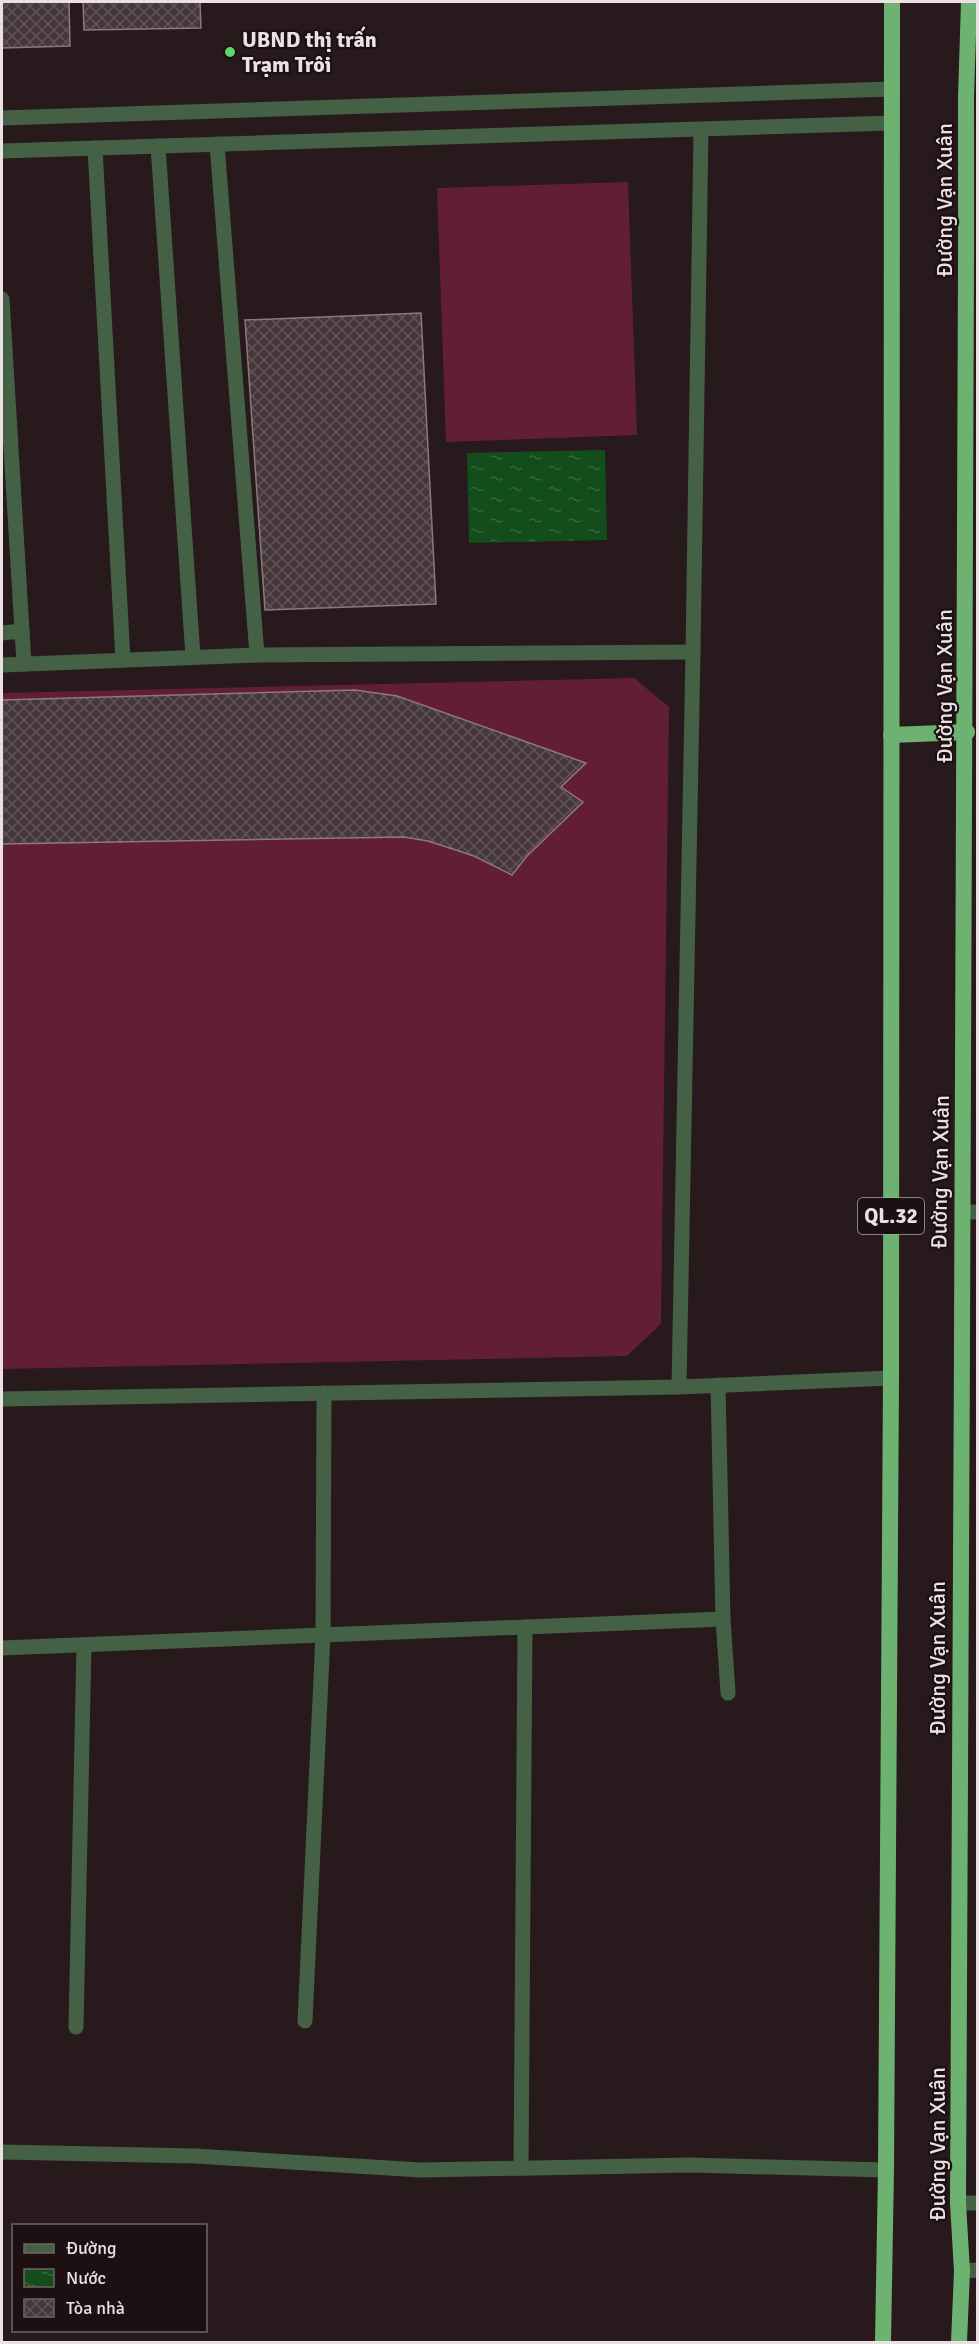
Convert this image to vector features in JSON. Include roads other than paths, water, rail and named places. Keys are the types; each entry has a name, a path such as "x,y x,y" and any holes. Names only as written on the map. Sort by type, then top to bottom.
{"highway":[{"name":"QL.32","path":"883,2343 891,1378 892,2"},
{"name":"Đường Vạn Xuân","path":"959,2343 970,2271 958,2203 970,1212 967,732 972,97 969,2"},
{"path":"891,735 967,732"}],"street":[{"path":"2,118 891,89"},
{"path":"2,152 892,123"},
{"path":"679,1387 701,130"},
{"path":"216,144 257,656"},
{"path":"158,146 193,657"},
{"path":"95,148 123,660"},
{"path":"2,299 24,664"},
{"path":"2,633 22,631"},
{"path":"2,665 193,657 693,652"},
{"path":"2,1399 679,1387 891,1378"},
{"path":"718,1385 723,1619 728,1693"},
{"path":"305,2021 323,1635 324,1393"},
{"path":"2,1648 723,1619"},
{"path":"521,2168 525,1627"},
{"path":"76,2027 84,1645"},
{"path":"2,2152 195,2156 421,2170 690,2165 886,2169"},
{"path":"958,2203 978,2203"}],"water":[{"path":"605,450 607,540 469,543 467,453"}],"place":[{"name":"UBND thị trấn Trạm Trôi","path":"230,52"}]}
